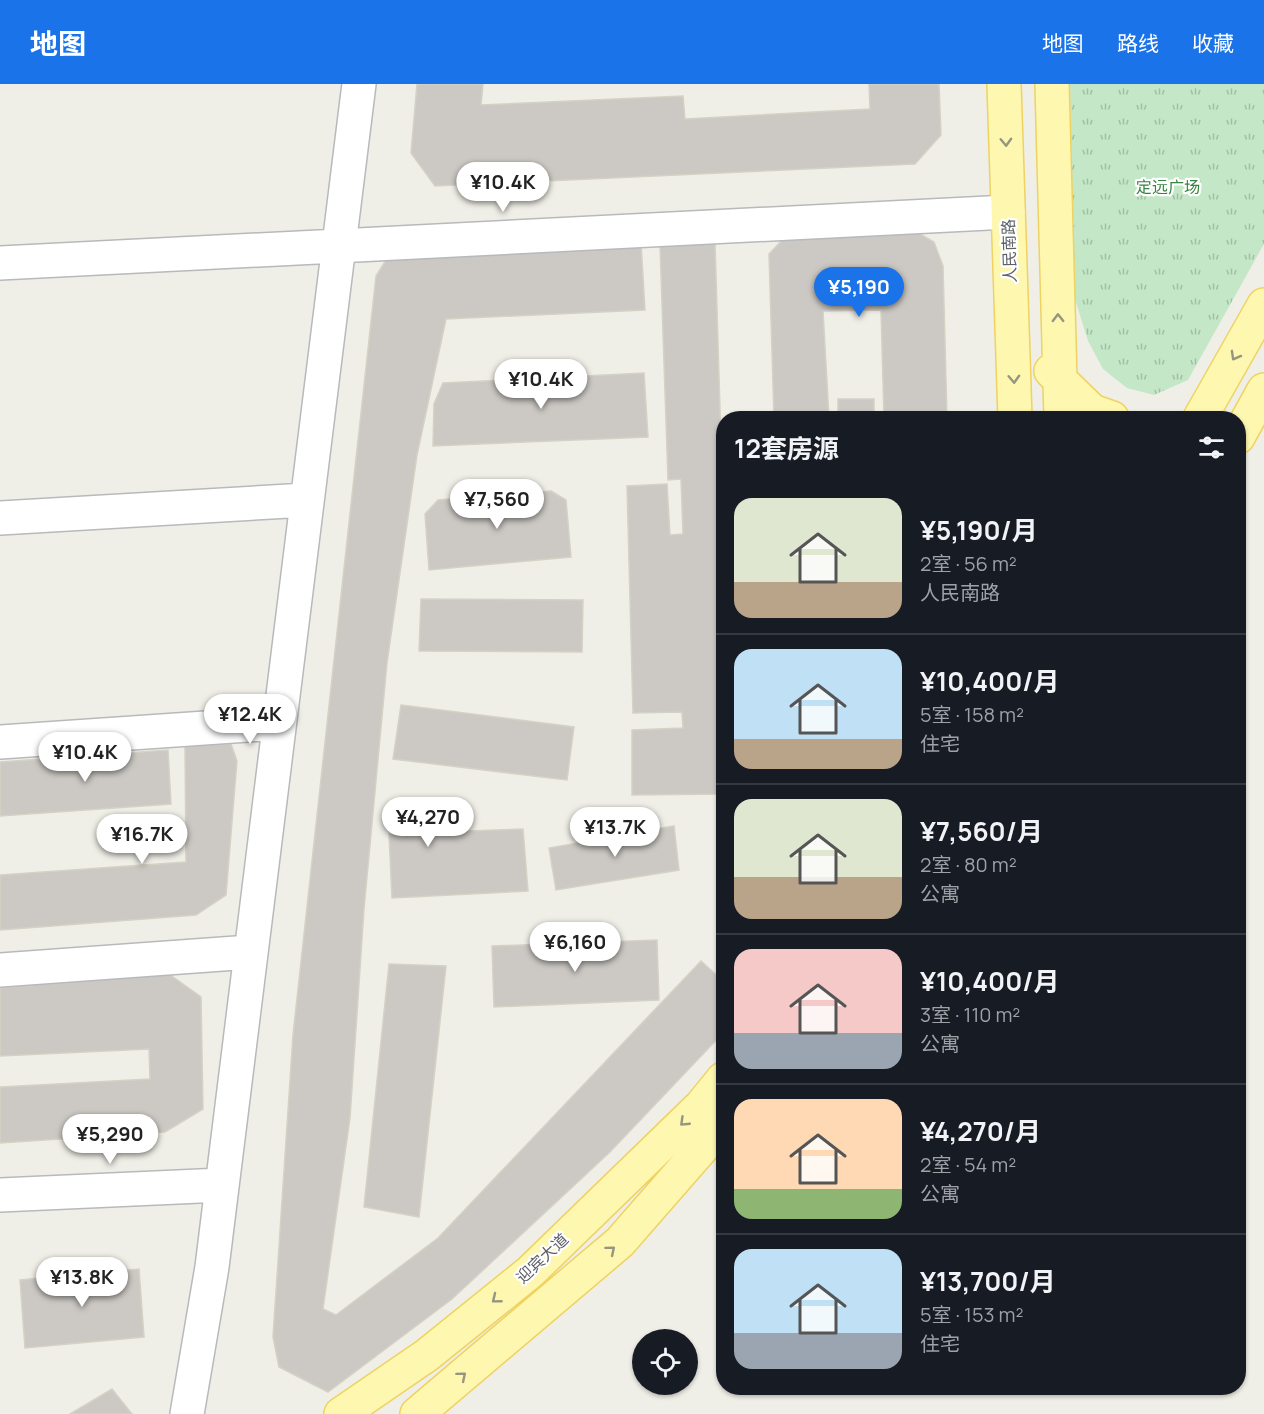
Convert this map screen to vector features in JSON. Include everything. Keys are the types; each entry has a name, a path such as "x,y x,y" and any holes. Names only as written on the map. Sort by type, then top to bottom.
{"main road":[{"name":"人民南路","path":"1004,84 1015,411"},
{"path":"1052,84 1061,411"},
{"path":"1200,411 1264,305"},
{"path":"1012,330 1092,411"},
{"path":"1246,423 1264,390"},
{"name":"迎宾大道","path":"341,1414 427,1355 530,1272 701,1106 716,1088"},
{"path":"417,1414 620,1242 716,1132"}],"street":[{"path":"187,1414 212,1267 359,84"},
{"path":"0,263 1008,212"},
{"path":"0,518 306,500"},
{"path":"0,742 278,723"},
{"path":"0,970 250,952"},
{"path":"0,1195 222,1185"}],"green space":[{"name":"定远广场","path":"1070,84 1264,84 1264,244 1188,380 1154,395 1127,388 1103,369 1088,341 1074,296"}],"building":[{"path":"417,84 483,84 481,105 683,96 685,119 870,109 869,84 939,84 941,135 915,164 435,186 411,153"},
{"path":"913,230 934,242 943,266 947,411 884,411 881,310 823,311 829,411 774,411 769,254 787,235"},
{"path":"641,243 645,310 446,319 417,455 387,663 364,909 350,1118 323,1309 336,1315 438,1238 701,961 716,975 716,1040 610,1152 452,1299 328,1392 279,1367 273,1337 293,1035 376,276 388,257"},
{"path":"715,243 720,411 716,411 716,794 632,795 632,730 683,728 682,712 633,713 627,486 667,484 670,535 683,534 681,479 668,480 660,245"},
{"path":"644,373 648,437 433,446 434,404 443,383"},
{"path":"838,399 874,399 874,411 838,411"},
{"path":"551,491 566,500 571,557 429,570 425,514 438,500"},
{"path":"421,599 583,600 582,652 419,651"},
{"path":"401,705 574,727 567,780 393,759"},
{"path":"231,744 237,761 226,895 196,915 0,930 0,875 186,862 185,746"},
{"path":"168,750 171,804 0,816 0,762"},
{"path":"674,826 679,870 556,890 549,848"},
{"path":"523,829 528,891 392,898 389,834"},
{"path":"657,940 659,1000 494,1007 492,946"},
{"path":"389,964 446,966 419,1217 364,1207"},
{"path":"169,974 201,997 203,1109 165,1132 0,1143 0,1087 150,1079 149,1049 0,1056 0,988"},
{"path":"139,1269 144,1337 25,1348 20,1280"},
{"path":"112,1389 132,1414 70,1414"}]}
